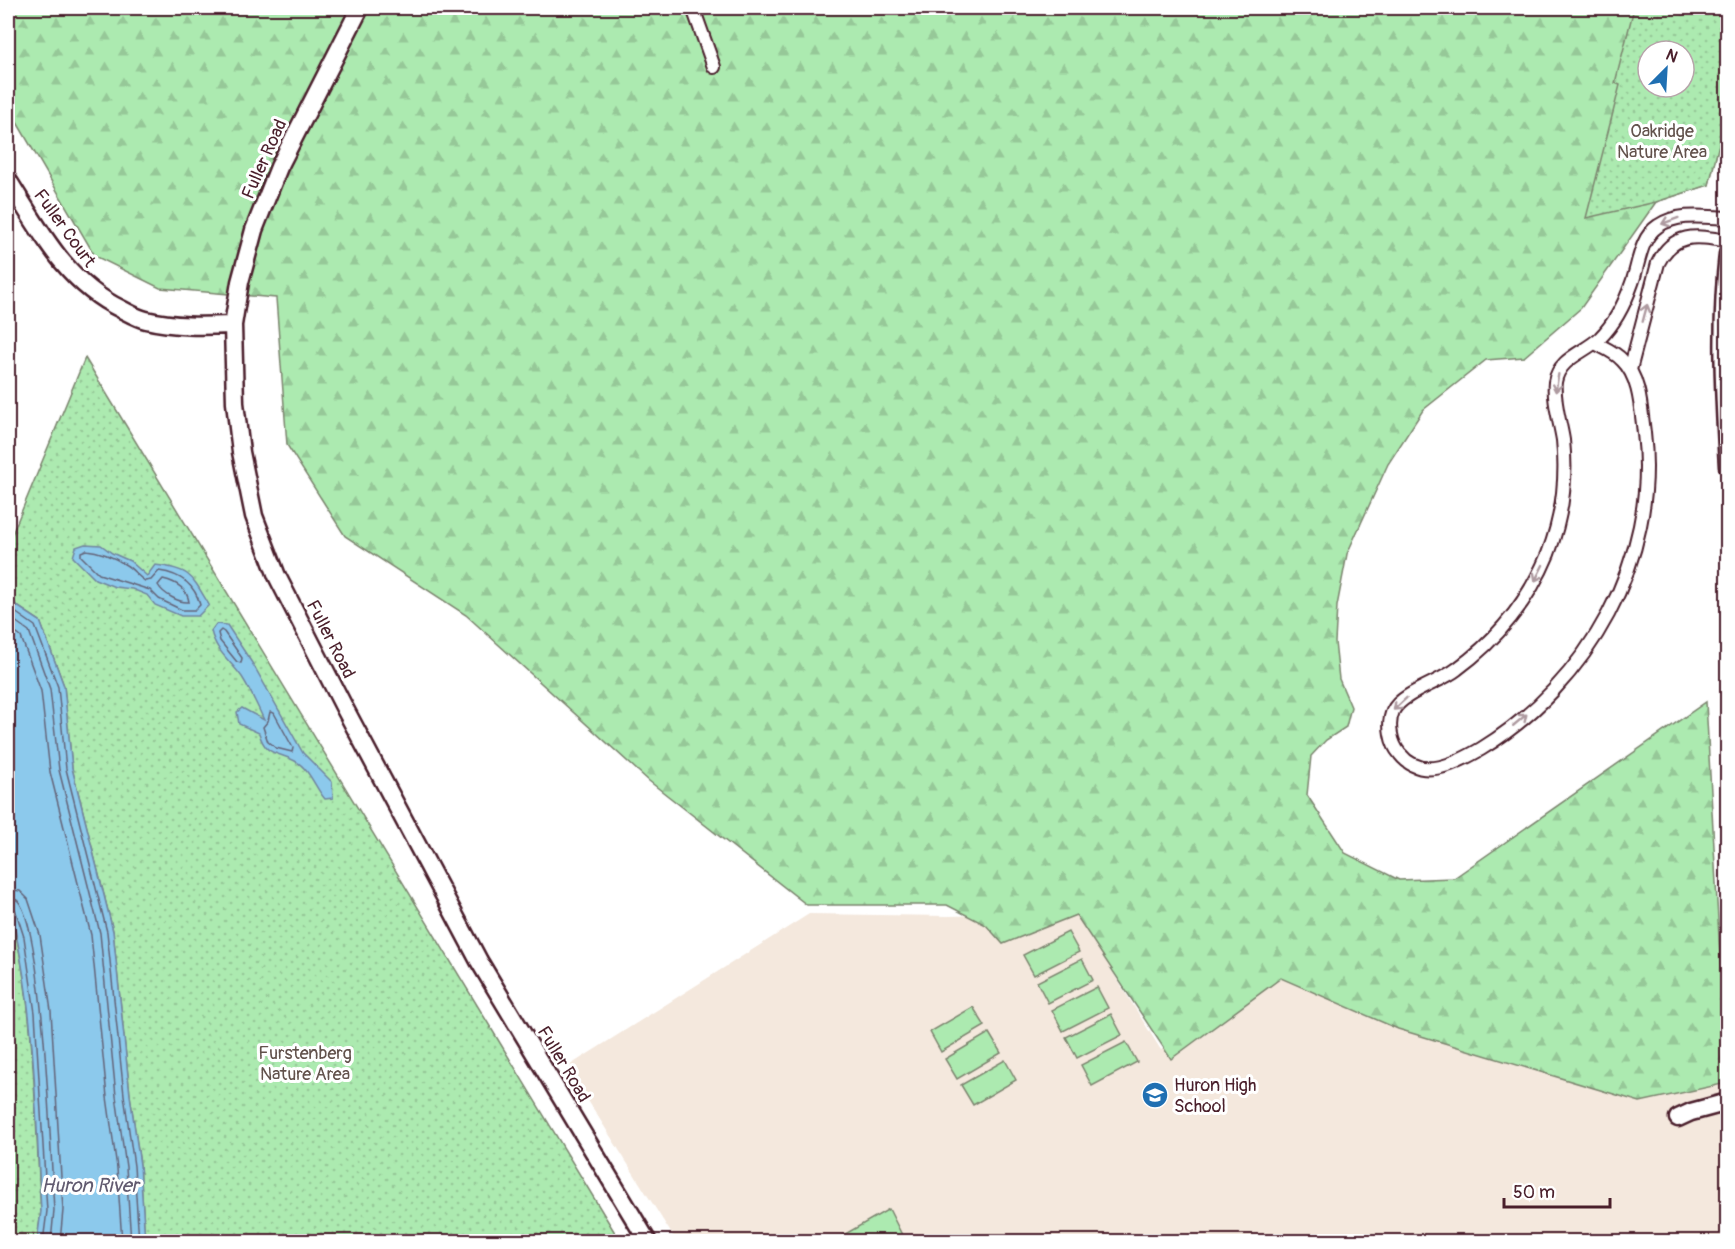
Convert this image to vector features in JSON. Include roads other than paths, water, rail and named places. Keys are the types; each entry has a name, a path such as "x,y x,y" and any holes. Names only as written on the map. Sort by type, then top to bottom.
{"main road":[{"name":"Fuller Road","path":"360,8 279,167 254,230 240,282 233,325 235,403 241,452 254,516 277,576 479,962 648,1242"},
{"name":"Fuller Court","path":"8,180 43,236 74,276 101,299 143,320 190,327 233,325"},
{"path":"1728,254 1723,306 1722,356 1728,467"},
{"path":"1678,1118 1728,1102"}],"street":[{"path":"693,8 714,67"},
{"path":"1595,343 1618,356 1635,380 1645,445 1645,487 1637,541 1607,618 1565,678 1541,703 1509,730 1453,764 1424,769 1412,765 1399,754 1391,738 1393,710 1404,699 1455,672 1484,648 1518,607 1542,568 1553,540 1564,492 1563,442 1555,396 1560,368 1569,359 1595,343 1619,315 1632,285 1642,249 1655,227 1668,219 1686,216 1728,218"},
{"path":"1630,370 1658,263 1665,250 1687,237 1728,241"}],"water":[{"path":"85,544 101,545 130,561 147,576 155,565 183,572 194,581 209,605 198,616 181,616 155,605 147,595 95,579 73,557 76,547"},
{"name":"Huron River","path":"8,600 40,621 64,686 72,768 113,931 130,1095 140,1165 145,1241 37,1241 41,1211 33,1055 24,978 8,902"},
{"path":"216,624 227,625 254,666 303,753 332,782 333,798 325,799 321,795 300,764 269,750 259,733 239,724 237,712 242,708 264,720 242,677 216,645 211,631"}],"place":[{"name":"Huron High School","path":"1155,1095"}],"park label":[{"name":"Oakridge Nature Area","path":"1662,141"},
{"name":"Furstenberg Nature Area","path":"305,1063"}]}
